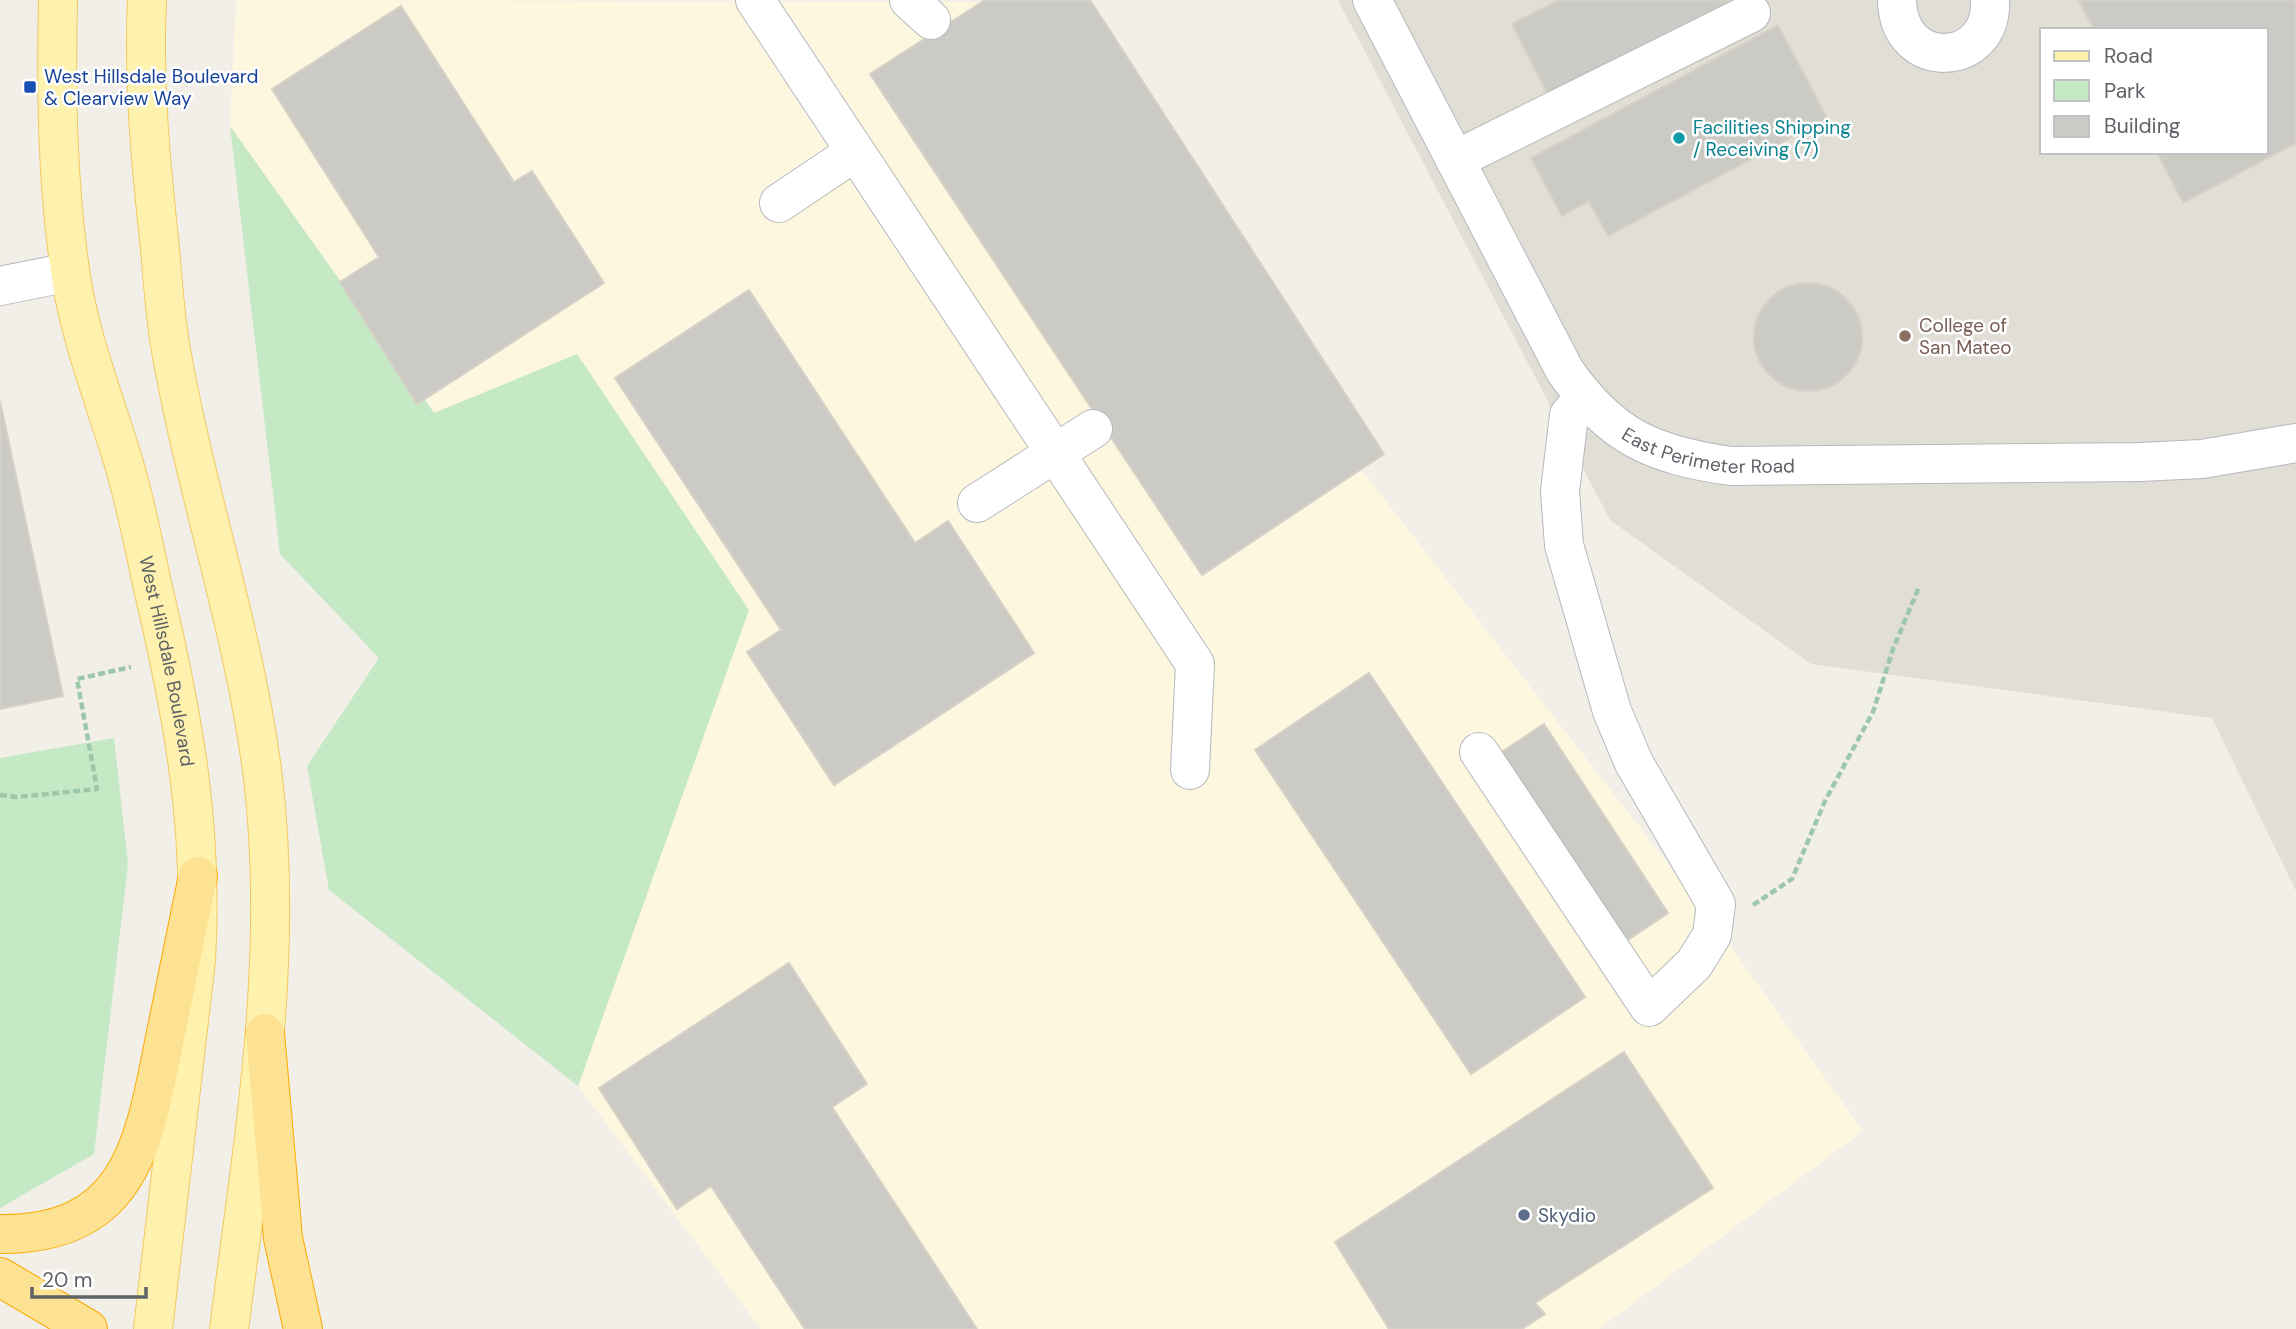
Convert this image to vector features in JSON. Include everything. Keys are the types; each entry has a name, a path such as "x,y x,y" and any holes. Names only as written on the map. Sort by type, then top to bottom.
{"highway":[{"path":"0,1234 34,1232 78,1217 116,1189 129,1171 147,1126 198,876"},
{"path":"265,1032 283,1238 303,1329"},
{"path":"0,1277 88,1329"}],"main road":[{"name":"West Hillsdale Boulevard","path":"58,0 58,107 70,272 96,382 124,464 178,698 194,792 198,876 192,1003 153,1329"},
{"path":"148,0 148,146 171,349 245,676 263,782 270,865 270,949 265,1032 229,1329"}],"street":[{"path":"755,0 1195,664 1191,770"},
{"name":"East Perimeter Road","path":"1372,0 1565,371 1584,398 1605,420 1635,440 1696,461 1731,466 2140,462 2202,459 2296,443"},
{"path":"1873,0 1914,44 1929,51 1946,54 1962,50 1976,41 1985,28 1990,0"},
{"path":"1897,0 1900,24 1914,44"},
{"path":"1455,160 1751,13"},
{"path":"779,203 855,152"},
{"path":"0,286 70,272"},
{"path":"1479,752 1649,1007 1700,954 1712,935 1716,904 1634,764 1621,732 1564,545 1560,491 1569,415 1584,398"},
{"path":"977,503 1093,429"}],"path":[{"path":"1716,904 1741,911 1792,879 1825,801 1873,712 1893,649 1919,587"},
{"path":"0,795 16,797 97,789 76,679 110,672"}],"shaded area":[{"path":"236,0 998,2 1707,914 1863,1131 1599,1329 761,1329 578,1086 749,610 435,413 230,126"},
{"name":"College of San Mateo","path":"1338,0 2296,0 2296,891 2212,718 1811,664 1610,520"}],"green space":[{"path":"230,126 434,413 577,354 749,610 578,1086 329,890 307,766 379,658 280,554"},
{"path":"114,738 128,864 94,1154 0,1208 0,758"}],"building":[{"path":"985,0 1090,0 1384,454 1202,575 870,74"},
{"path":"1559,0 1733,0 1548,95 1512,24"},
{"path":"2079,0 2296,0 2296,143 2183,203 2158,154 2268,154 2268,28 2093,28"},
{"path":"401,6 514,182 532,171 604,283 417,404 340,282 379,257 272,89"},
{"name":"Facilities Shipping / Receiving (7)","path":"1778,25 1827,118 1608,236 1589,201 1562,216 1531,158"},
{"path":"1808,283 1829,287 1846,299 1858,316 1862,337 1858,358 1846,375 1829,387 1808,391 1787,387 1770,375 1758,358 1754,337 1758,316 1770,299 1787,287"},
{"path":"749,290 915,543 948,521 1034,653 834,785 747,652 781,630 615,378"},
{"path":"0,401 63,696 0,709"},
{"path":"1369,673 1585,997 1471,1074 1255,750"},
{"path":"1544,724 1668,913 1619,946 1494,757"},
{"path":"789,963 867,1084 832,1107 977,1329 805,1329 711,1186 677,1209 599,1088"},
{"name":"Skydio","path":"1624,1052 1713,1188 1535,1303 1545,1314 1522,1329 1389,1329 1335,1242"}],"place":[{"name":"West Hillsdale Boulevard & Clearview Way","path":"30,87"},
{"name":"Facilities Shipping / Receiving (7)","path":"1679,138"},
{"name":"College of San Mateo","path":"1905,336"},
{"name":"Skydio","path":"1524,1215"}]}
